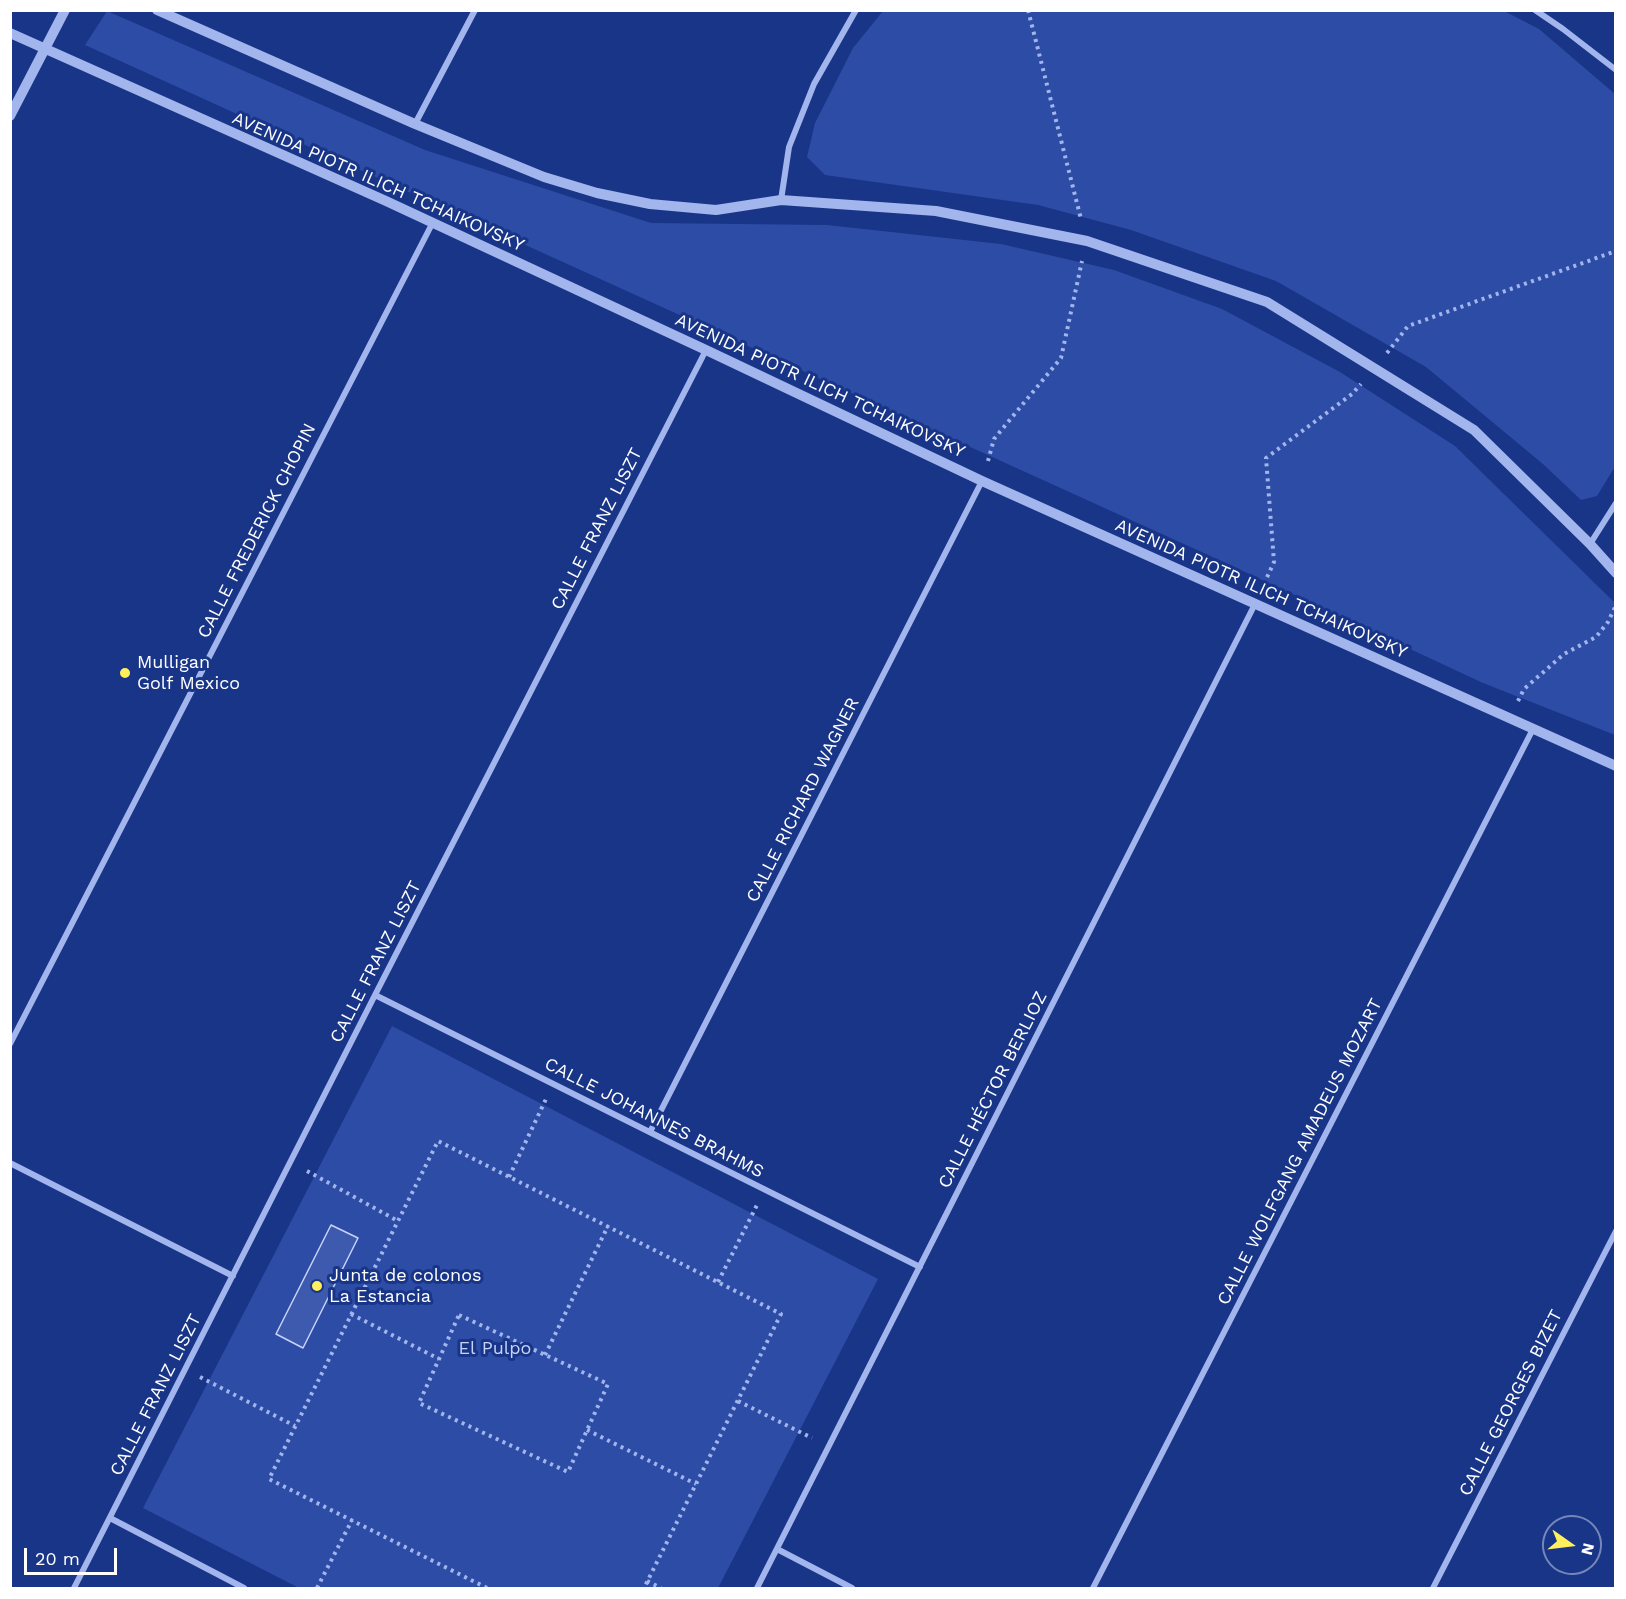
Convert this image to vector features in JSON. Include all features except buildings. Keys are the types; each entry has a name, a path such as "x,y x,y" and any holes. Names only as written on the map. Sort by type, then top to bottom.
{"street":[{"path":"10,116 64,10"},
{"path":"157,10 415,124 544,177 597,193 650,204 716,210 782,200 936,211 1087,241 1268,302 1474,430 1590,544 1616,573"},
{"path":"415,124 475,10"},
{"path":"782,200 789,147 814,84 856,10"},
{"path":"1535,10 1616,70"},
{"name":"AVENIDA PIOTR ILICH TCHAIKOVSKY","path":"10,33 386,201 982,481 1616,766"},
{"name":"CALLE FREDERICK CHOPIN","path":"10,1044 432,224"},
{"name":"CALLE FRANZ LISZT","path":"74,1588 706,350"},
{"name":"CALLE RICHARD WAGNER","path":"650,1132 982,481"},
{"path":"1590,544 1616,503"},
{"name":"CALLE HÉCTOR BERLIOZ","path":"757,1588 1255,604"},
{"name":"CALLE WOLFGANG AMADEUS MOZART","path":"1094,1588 1533,729"},
{"name":"CALLE JOHANNES BRAHMS","path":"375,995 920,1267"},
{"path":"10,1163 233,1276"},
{"name":"CALLE GEORGES BIZET","path":"1433,1588 1616,1230"},
{"path":"110,1518 244,1588"},
{"path":"777,1549 852,1588"}],"path":[{"path":"1508,718 1524,689 1564,654 1596,637 1608,622 1616,605"},
{"path":"509,1176 553,1084"},
{"path":"487,1588 269,1479 438,1141 781,1314 644,1588"},
{"path":"291,1163 398,1221"},
{"path":"718,1282 765,1190"},
{"path":"546,1355 608,1226"},
{"path":"351,1314 439,1359"},
{"path":"459,1315 546,1355 608,1384 568,1472 419,1402 459,1315"},
{"path":"185,1370 295,1426"},
{"path":"738,1401 829,1447"},
{"path":"587,1430 696,1484"},
{"path":"317,1588 352,1520"},
{"path":"647,1581 661,1588"}],"green space":[{"path":"1502,10 1539,29 1615,94 1616,465 1597,496 1581,500 1543,464 1426,367 1276,281 1131,230 1038,205 825,175 807,157 815,123 853,48 883,11"},
{"path":"107,11 425,150 651,223 827,225 1001,244 1114,270 1222,309 1340,372 1455,446 1615,603 1615,735 1483,683 1230,565 85,45"},
{"name":"El Pulpo","path":"392,1026 878,1279 718,1588 299,1588 143,1508"}],"place":[{"name":"Mulligan Golf Mexico","path":"125,673"},
{"name":"Junta de colonos La Estancia","path":"317,1286"}]}
